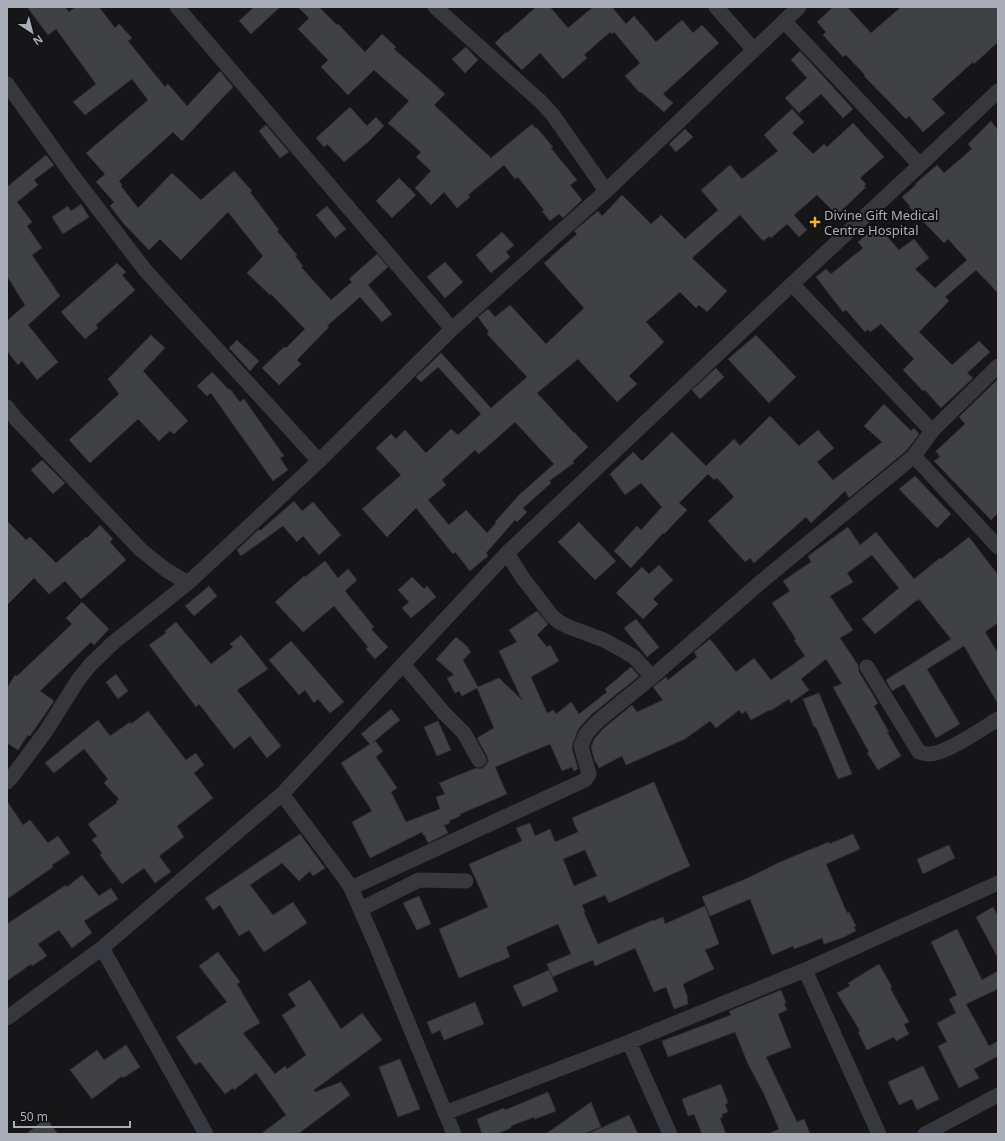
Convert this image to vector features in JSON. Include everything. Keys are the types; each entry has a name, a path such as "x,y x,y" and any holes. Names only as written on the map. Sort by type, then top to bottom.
{"street":[{"path":"177,7 452,329"},
{"path":"435,7 540,101 553,115 606,191"},
{"path":"716,7 754,50"},
{"path":"7,782 46,730 71,691 91,664 114,642 188,584 319,461 452,329 606,191 798,7"},
{"path":"784,21 920,165"},
{"path":"7,84 73,176 145,270 319,461"},
{"path":"7,1018 102,948 282,794 507,553 998,91"},
{"path":"792,284 932,431"},
{"path":"351,888 585,780 589,774 581,746 586,734 598,721 914,456 932,431 998,366"},
{"path":"10,417 141,550 166,570 188,584"},
{"path":"914,456 998,547"},
{"path":"507,553 552,616 559,622 604,640 624,651 634,658 652,677"},
{"path":"403,664 444,713 464,734 479,760"},
{"path":"867,667 919,752 929,755 943,751 998,719"},
{"path":"282,794 351,888 454,1134"},
{"path":"361,909 419,880 466,881"},
{"path":"445,1113 629,1042 805,970 998,883"},
{"path":"102,948 202,1132"},
{"path":"805,970 879,1134"},
{"path":"629,1042 670,1134"},
{"path":"925,1134 998,1095"}],"building":[{"path":"27,7 65,7 69,12 76,7 99,7 115,28 119,24 132,38 128,41 165,87 168,84 187,106 220,71 233,87 182,141 173,132 119,181 122,185 121,186 138,208 172,173 201,200 234,171 252,191 250,192 279,230 277,231 297,255 295,256 303,266 301,267 331,300 352,282 349,279 377,254 388,267 368,285 392,314 382,322 360,297 327,326 329,327 297,360 301,364 279,385 262,368 284,347 286,348 305,329 271,294 270,295 247,273 263,256 228,212 181,260 160,239 149,250 124,224 110,206 114,202 96,182 105,174 86,153 148,100 132,79 85,115 73,102 96,84 56,29 48,35"},
{"path":"254,7 280,7 251,34 239,21"},
{"path":"298,7 319,7 365,52 382,34 396,47 394,49 445,94 434,105 491,158 532,124 553,147 551,148 577,180 570,185 582,200 563,218 559,214 550,221 542,211 544,210 518,177 515,179 504,165 468,195 470,197 457,208 444,192 431,205 415,188 431,171 416,157 421,152 388,123 409,101 374,70 348,95 321,67 328,60 298,29 309,18"},
{"path":"536,7 550,7 568,28 593,7 612,7 626,24 634,16 656,42 682,20 693,33 702,25 719,43 663,94 673,103 664,112 641,92 640,93 625,76 640,63 614,32 612,34 610,32 584,55 587,58 563,79 540,53 522,70 495,43"},
{"path":"833,7 847,7 871,33 901,7 998,7 998,42 974,64 973,62 932,99 945,113 923,132 909,116 906,119 864,76 865,75 846,55 843,57 823,35 826,32 817,22"},
{"path":"466,47 478,60 465,73 452,59"},
{"path":"800,51 853,109 843,118 821,94 799,113 785,98 807,78 791,60"},
{"path":"350,107 367,126 376,117 384,126 344,162 327,144 324,147 316,138"},
{"path":"792,109 804,122 792,133 813,154 824,144 827,147 853,123 884,157 860,178 866,184 864,186 866,187 837,215 817,195 794,215 807,230 799,237 787,224 771,238 770,236 763,241 740,215 692,258 727,291 707,312 699,305 696,308 680,292 646,322 664,342 629,376 637,384 617,402 578,359 537,393 588,447 573,461 574,463 549,481 551,483 523,508 527,512 517,522 515,520 486,553 488,556 470,571 455,552 453,554 416,508 387,537 362,509 401,475 376,448 391,434 396,439 405,430 426,453 451,429 458,435 481,414 438,367 421,382 416,377 441,353 491,408 527,377 487,334 489,332 478,317 488,309 495,317 510,305 546,344 584,308 544,263 577,234 574,231 598,211 602,216 622,195 651,224 661,215 685,239 718,210 701,190 730,165 742,179 778,151 764,135","holes":["515,422 554,464 519,495 487,533 466,510 449,525 428,500 446,485 442,480 475,450 479,454"]},
{"path":"991,121 998,130 998,293 976,270 945,297 949,301 919,332 952,365 979,341 990,352 967,373 973,378 941,408 925,390 923,391 903,370 914,359 881,324 870,332 868,329 865,332 846,310 843,312 816,277 826,269 831,274 863,248 858,242 877,225 899,250 914,239 929,258 915,269 935,288 967,260 948,239 944,243 909,207 910,206 902,197 937,165 944,173 972,149 968,144"},
{"path":"266,125 289,152 280,158 259,131"},
{"path":"685,129 693,137 676,152 669,144"},
{"path":"46,155 54,165 34,180 38,185 17,202 32,222 27,226 42,248 32,255 60,296 28,325 58,362 37,380 22,361 18,365 7,351 7,321 25,305 7,276 7,187"},
{"path":"399,178 416,195 392,218 376,201"},
{"path":"81,204 89,217 63,234 52,217 68,206 71,211"},
{"path":"327,206 346,229 335,238 316,215"},
{"path":"502,232 514,245 506,252 510,257 491,273 476,255"},
{"path":"445,262 463,282 445,298 427,277"},
{"path":"117,263 126,272 122,275 135,290 96,325 98,328 85,339 61,312"},
{"path":"151,335 165,348 143,371 188,421 174,434 170,431 159,441 138,419 90,463 69,440 119,394 108,379"},
{"path":"756,335 796,377 769,403 728,359"},
{"path":"237,340 259,361 250,371 229,348"},
{"path":"716,368 724,377 700,399 692,390"},
{"path":"212,372 229,390 230,389 240,402 244,399 284,456 280,458 288,470 273,481 211,393 207,396 197,386"},
{"path":"998,379 998,513 991,520 934,461 940,457 936,451 965,424 959,417"},
{"path":"884,404 911,431 914,428 919,434 907,450 849,498 845,491 811,523 806,517 754,563 750,558 745,562 708,521 734,497 717,478 714,480 708,474 679,503 687,510 664,534 663,533 631,568 614,551 637,526 641,530 662,507 641,483 625,495 610,474 633,452 642,461 672,432 706,466 734,439 740,446 770,416 799,446 818,430 834,448 817,462 833,480 882,442 864,426"},
{"path":"42,460 65,483 53,494 31,470"},
{"path":"915,476 951,514 937,528 899,489"},
{"path":"294,501 302,511 313,502 341,535 319,555 303,536 297,542 283,526 241,556 237,550 259,529 260,531"},
{"path":"7,521 26,540 30,537 56,563 86,537 87,538 100,525 113,539 110,542 126,560 81,599 65,581 49,594 34,578 7,605"},
{"path":"579,522 616,561 595,580 558,542"},
{"path":"848,527 860,545 876,532 914,579 969,537 998,575 998,623 985,632 998,653 998,704 964,646 927,669 960,724 936,738 904,684 892,691 886,680 951,639 919,599 875,634 862,619 899,588 872,555 847,573 853,582 830,596 853,630 840,638 858,665 859,672 878,703 874,706 901,756 878,770 867,753 869,752 833,687 842,684 826,659 801,679 809,690 791,703 789,699 770,711 769,710 751,720 746,711 742,714 739,710 716,728 710,721 685,739 626,765 622,756 599,768 595,762 591,747 594,739 604,728 632,705 637,712 663,700 653,687 666,677 668,680 697,657 694,652 710,639 736,672 754,658 771,680 805,656 794,640 796,639 772,603 790,591 783,581 811,562 808,556"},
{"path":"325,561 338,578 348,569 357,580 345,591 374,627 371,629 388,647 375,659 366,649 368,647 334,606 303,632 275,602 304,576 305,577"},
{"path":"659,565 673,580 653,599 658,604 643,619 616,593 642,567 649,574"},
{"path":"412,577 424,589 427,586 436,597 411,618 402,608 409,602 398,590"},
{"path":"209,586 217,596 194,616 185,606"},
{"path":"82,602 109,629 94,645 91,642 40,691 54,701 30,736 28,735 18,750 7,743 7,688 15,675 17,676 72,624 66,618"},
{"path":"537,611 548,624 537,635 547,647 550,645 559,661 531,677 547,713 554,710 556,714 571,702 579,714 607,692 605,689 631,667 639,676 592,714 579,728 572,748 578,769 574,771 572,767 562,771 550,744 495,767 507,794 460,814 460,816 449,821 450,823 444,825 448,833 428,843 422,832 370,858 352,822 372,811 341,763 370,744 361,734 391,709 400,720 372,743 375,741 383,751 376,757 397,788 391,792 406,822 440,809 436,797 445,794 439,783 476,768 483,768 486,765 488,761 487,756 477,738 494,728 477,688 462,696 459,691 455,693 447,678 454,675 436,659 456,637 469,648 468,649 471,652 463,660 478,687 499,678 522,700 499,651 517,642 509,630"},
{"path":"636,619 659,647 647,657 624,628"},
{"path":"176,622 211,664 233,647 230,644 241,635 268,669 237,690 281,746 267,758 250,736 234,749 199,704 196,707 149,645 166,633 165,631"},
{"path":"291,641 344,702 330,713 318,699 314,703 305,690 299,695 269,660"},
{"path":"116,674 128,691 118,699 106,682"},
{"path":"819,693 852,774 838,779 803,699"},
{"path":"148,711 186,760 196,753 204,765 194,773 213,798 177,826 184,837 159,856 171,872 155,883 144,868 122,884 100,855 102,853 92,840 97,836 88,824 117,803 116,802 119,799 104,783 108,779 84,749 54,773 45,763 98,720 110,736 130,722 131,724"},
{"path":"438,721 451,750 437,756 424,727"},
{"path":"654,782 690,866 609,903 605,895 582,905 598,944 653,920 663,917 665,924 705,906 719,944 705,950 714,969 683,984 688,999 688,1004 674,1009 666,987 654,992 635,948 595,966 593,960 552,977 547,964 571,954 558,924 506,947 510,957 459,978 439,929 488,907 469,864 522,841 516,828 530,823 535,836 550,829 555,842 578,832 572,818","holes":["585,850 597,876 574,886 563,859"]},
{"path":"7,801 23,825 30,820 48,843 58,836 70,853 52,865 53,867 7,899"},
{"path":"300,834 325,868 313,876 310,871 299,881 282,863 250,885 273,915 293,902 307,923 264,952 249,930 239,936 220,905 213,910 205,898"},
{"path":"853,834 860,849 826,864 847,913 849,912 856,926 854,927 856,931 842,938 824,944 822,938 794,949 793,946 772,955 750,899 710,916 702,897 748,878 780,862"},
{"path":"949,845 955,858 923,874 917,859"},
{"path":"82,875 99,896 111,888 118,899 84,921 92,933 72,948 59,930 38,944 47,956 32,966 31,964 7,981 7,924 66,885 67,887"},
{"path":"419,896 431,924 417,930 403,903"},
{"path":"993,907 998,916 998,958 976,917"},
{"path":"957,929 982,980 998,971 998,989 966,1004 989,1046 998,1041 998,1056 974,1069 979,1078 959,1088 938,1046 947,1042 937,1023 956,1013 949,999 957,995 931,942"},
{"path":"218,952 240,982 237,984 260,1023 243,1033 275,1074 285,1066 287,1069 306,1055 282,1015 296,1006 288,994 310,980 341,1029 362,1013 382,1040 314,1090 315,1092 341,1082 350,1095 298,1134 261,1134 286,1115 256,1073 234,1090 233,1088 225,1094 200,1062 195,1065 176,1037 227,1002 199,966"},
{"path":"879,964 892,987 890,988 909,1022 904,1024 909,1034 896,1041 894,1037 867,1050 858,1032 860,1031 837,993 850,986 848,983"},
{"path":"549,970 558,991 523,1007 513,986"},
{"path":"781,990 787,1010 778,1014 791,1047 766,1057 797,1122 804,1119 810,1134 768,1134 779,1129 764,1094 748,1064 735,1032 668,1057 662,1041 731,1015 729,1011"},
{"path":"475,1002 484,1024 444,1040 440,1030 432,1034 427,1022"},
{"path":"126,1045 140,1067 123,1078 122,1076 92,1099 70,1070 97,1050 104,1060"},
{"path":"400,1059 420,1109 398,1117 379,1067"},
{"path":"923,1066 939,1099 917,1110 912,1099 899,1105 888,1082"},
{"path":"721,1084 728,1103 725,1104 728,1112 722,1114 723,1117 720,1118 726,1134 702,1134 694,1114 688,1116 682,1099"},
{"path":"548,1092 556,1111 535,1119 534,1117 496,1134 482,1134 477,1119 504,1108 505,1110"},
{"path":"591,1102 601,1127 583,1134 546,1134"},
{"path":"629,1115 638,1134 588,1134"},
{"path":"46,1118 58,1134 26,1134"}],"place":[{"name":"Divine Gift Medical Centre Hospital","path":"815,222"}]}
